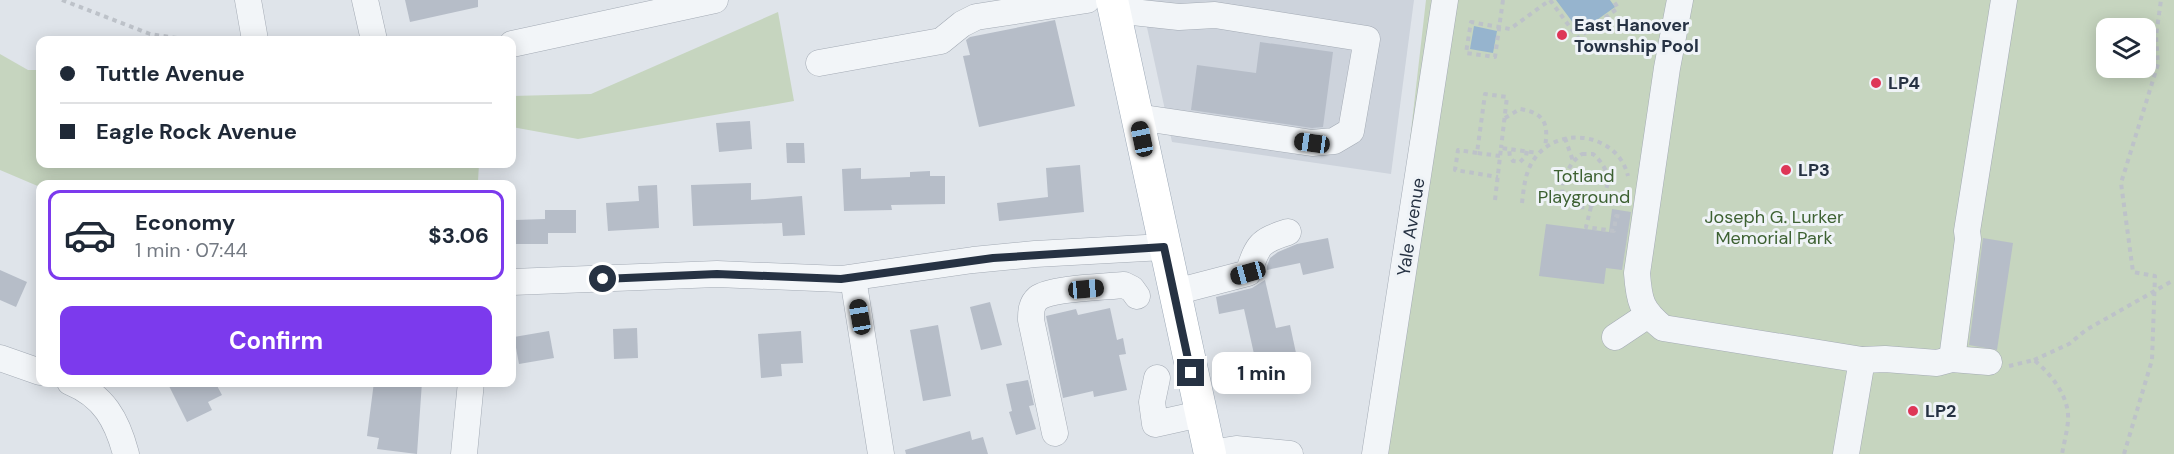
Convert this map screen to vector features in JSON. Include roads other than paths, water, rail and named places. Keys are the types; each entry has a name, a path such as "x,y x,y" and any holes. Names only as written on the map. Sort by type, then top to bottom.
{"main road":[{"path":"1104,3 1137,117 1210,454"}],"street":[{"path":"248,0 254,36"},
{"path":"365,0 373,36"},
{"path":"516,43 715,0"},
{"name":"Yale Avenue","path":"1375,454 1445,0"},
{"path":"1680,0 1667,68 1637,273 1639,296 1648,315 1663,328 1862,360 1885,359 1937,363 1952,359 1989,362"},
{"path":"1952,359 1968,239 1967,231 2004,0"},
{"path":"819,63 940,41 962,24 976,17 1104,3 1179,17 1215,15 1367,39 1351,131 1334,141 1312,143 1137,117"},
{"path":"1175,292 1248,273 1259,246 1267,239 1288,232"},
{"path":"516,282 717,274 841,279 973,261 1057,253 1164,247"},
{"path":"1055,433 1031,320 1031,308 1057,253"},
{"path":"853,278 881,454"},
{"path":"1036,299 1048,292 1124,285 1132,289 1137,296"},
{"path":"1615,338 1648,315"},
{"path":"0,358 36,371"},
{"path":"1846,454 1862,360"},
{"path":"1157,378 1152,402 1155,424 1200,414"},
{"path":"82,387 107,407 120,430 126,454"},
{"path":"464,454 471,387"},
{"path":"1210,454 1236,449 1290,454"}],"water":[{"path":"1556,0 1610,0 1615,7 1580,32"},
{"path":"1474,26 1497,31 1493,53 1470,49"}],"place":[{"name":"East Hanover Township Pool","path":"1562,35"},
{"name":"LP4","path":"1876,83"},
{"name":"LP3","path":"1786,170"},
{"name":"LP2","path":"1913,411"}],"park label":[{"name":"Totland Playground","path":"1584,186"},
{"name":"Joseph G. Lurker Memorial Park","path":"1774,227"}]}
